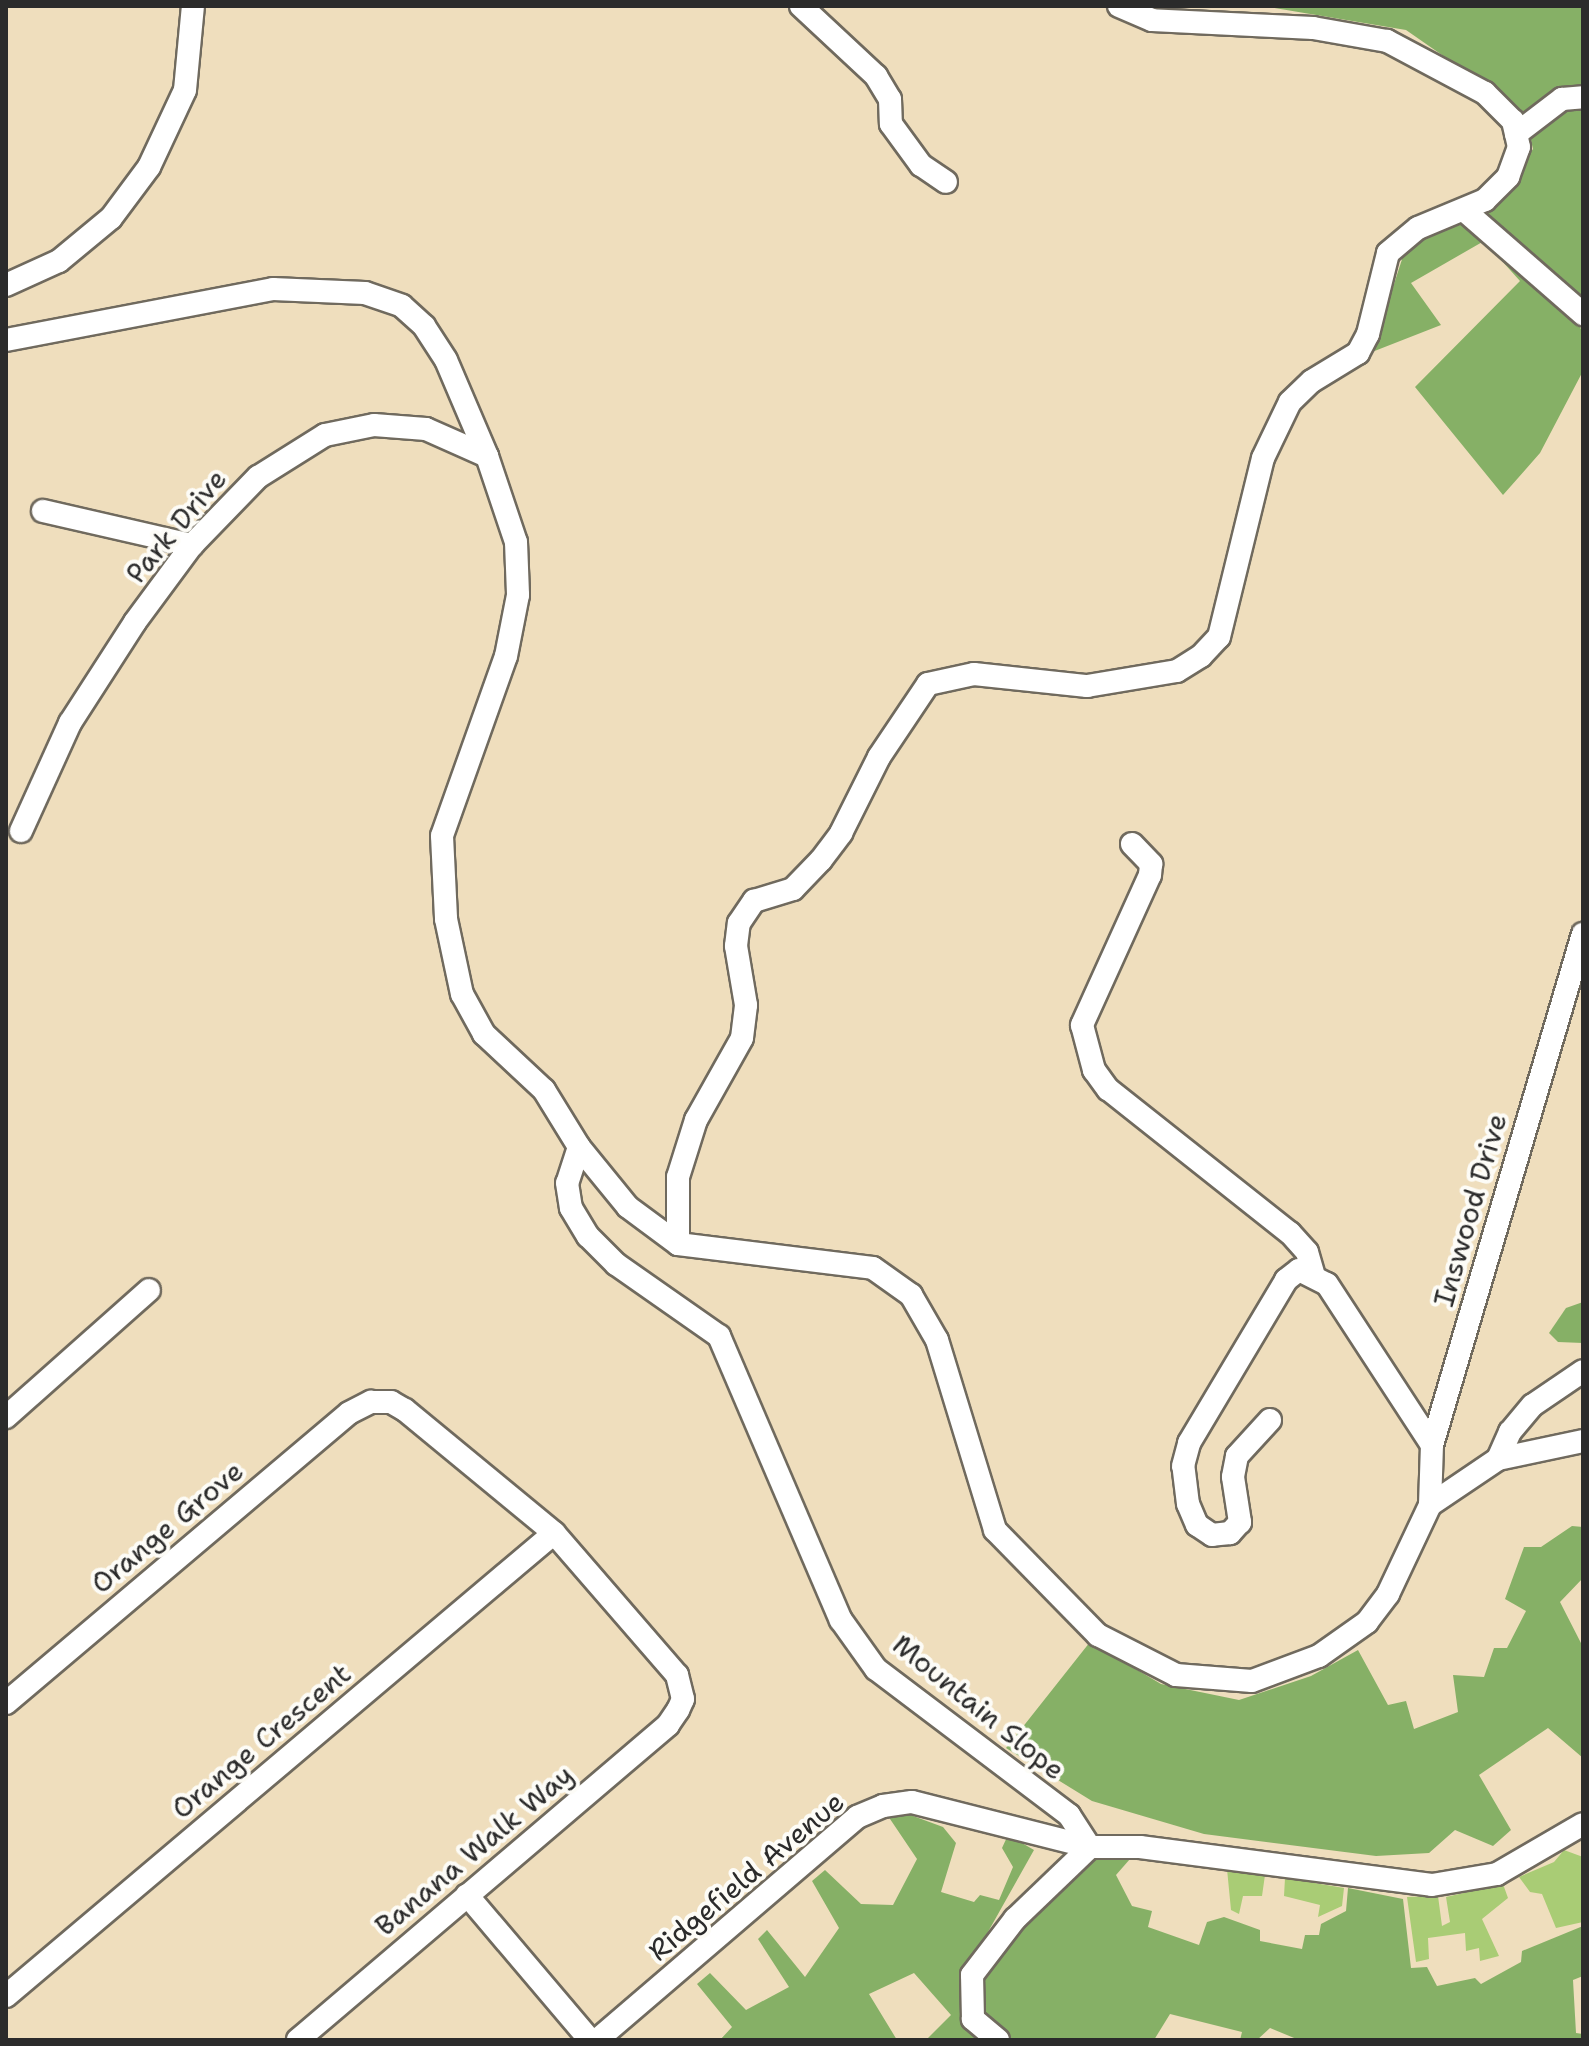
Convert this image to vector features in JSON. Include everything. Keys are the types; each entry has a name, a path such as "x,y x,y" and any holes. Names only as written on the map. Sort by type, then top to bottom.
{"street":[{"path":"6,285 59,261 100,227 149,167 185,90 193,6"},
{"path":"801,6 876,76 890,99 891,124 921,165 946,182"},
{"path":"678,1244 678,1177 696,1120 742,1038 746,1005 736,946 739,923 754,901 793,889 821,860 841,833 879,757 928,684 974,674 1087,686 1177,671 1201,656 1219,637 1263,458 1290,402 1312,381 1358,353 1388,253 1418,228 1465,211 1508,177 1519,147 1513,121 1485,93 1387,41 1313,28 1152,20 1119,6"},
{"path":"1516,134 1562,99 1583,97"},
{"path":"1465,211 1583,314"},
{"path":"6,340 273,289 365,293 402,306 424,326 446,360 487,456 516,542 518,595 506,656 442,836 446,919 462,994 484,1034 544,1090 579,1147 628,1207 678,1244 873,1268 911,1295 937,1340 995,1530 1098,1635 1176,1675 1252,1681 1319,1656 1367,1622 1381,1603 1430,1505 1498,1459 1583,1441"},
{"name":"Park Drive","path":"21,831 70,723 192,545 258,477 325,435 374,425 426,429 487,456"},
{"path":"43,511 192,545"},
{"path":"1132,844 1151,864 1150,875 1082,1025 1094,1070 1108,1089 1290,1233 1307,1252 1313,1273"},
{"name":"Inswood Drive","path":"1430,1505 1432,1445 1583,934"},
{"name":"Mountain Slope","path":"579,1147 567,1183 571,1208 588,1236 616,1264 719,1336 841,1620 876,1669 1069,1815 1090,1847"},
{"path":"1270,1420 1237,1456 1233,1477 1240,1522 1230,1533 1212,1535 1197,1525 1188,1504 1183,1466 1189,1443 1286,1280 1299,1270 1313,1273 1327,1284 1432,1445"},
{"path":"6,1417 149,1290"},
{"path":"1498,1459 1510,1432 1533,1405 1583,1371"},
{"name":"Orange Grove","path":"6,1703 349,1413 371,1402 391,1402 405,1410 554,1533"},
{"name":"Banana Walk Way","path":"298,2040 668,1725 683,1699 677,1675 554,1533"},
{"name":"Orange Crescent","path":"6,1996 554,1533"},
{"name":"Ridgefield Avenue","path":"597,2040 857,1817 883,1806 912,1802 1090,1847"},
{"path":"998,2040 973,2019 972,1975 1015,1919 1090,1847 1140,1847 1432,1885 1497,1874 1583,1824"},
{"path":"467,1895 590,2040"}],"green space":[{"path":"1262,6 1583,6 1583,308 1576,313 1583,336 1583,371 1540,453 1503,495 1415,387 1520,281 1484,241 1411,283 1441,325 1372,352 1406,247 1490,208 1533,149 1524,112 1406,30"},
{"path":"1583,1302 1583,1343 1558,1342 1549,1333 1566,1308"},
{"path":"1572,1526 1583,1527 1583,1578 1560,1602 1583,1647 1583,1758 1548,1728 1479,1775 1511,1830 1493,1846 1455,1830 1429,1853 1376,1856 1204,1834 1092,1801 1006,1748 1090,1642 1161,1684 1239,1700 1311,1676 1358,1650 1388,1705 1406,1701 1414,1729 1458,1712 1453,1675 1484,1677 1494,1648 1507,1648 1526,1611 1505,1599 1524,1547 1541,1547"},
{"path":"905,1813 943,1827 956,1843 941,1892 974,1902 980,1895 999,1900 1013,1867 1002,1848 1008,1835 1034,1850 961,1980 961,2006 977,2040 926,2040 951,2015 914,1973 869,1994 897,2040 720,2040 732,2027 697,1984 710,1973 746,2010 789,1987 758,1939 767,1930 805,1977 839,1928 812,1881 825,1870 861,1904 893,1905 917,1859 888,1816"},
{"path":"1564,1850 1583,1857 1583,1922 1556,1928 1542,1894 1530,1892 1519,1877 1554,1862"},
{"path":"1102,1855 1130,1859 1116,1875 1132,1906 1152,1911 1148,1927 1199,1945 1207,1922 1224,1917 1260,1930 1260,1941 1302,1949 1305,1935 1319,1935 1321,1924 1346,1911 1348,1888 1403,1899 1411,1968 1427,1967 1437,1986 1475,1978 1481,1984 1521,1962 1522,1951 1583,1926 1583,1976 1573,1980 1576,2033 1583,2034 1583,2040 1299,2040 1270,2028 1257,2040 1240,2040 1242,2032 1170,2014 1154,2040 1009,2040 981,2016 984,1976 1026,1915 1086,1860"},
{"path":"1227,1869 1265,1875 1262,1896 1243,1896 1239,1914 1231,1910"},
{"path":"1285,1878 1344,1888 1342,1906 1318,1917 1320,1905 1284,1896"},
{"path":"1503,1884 1508,1898 1482,1919 1499,1956 1480,1961 1479,1948 1466,1951 1465,1933 1428,1938 1429,1959 1416,1962 1407,1897 1438,1896 1442,1926 1450,1922 1446,1897"}]}
